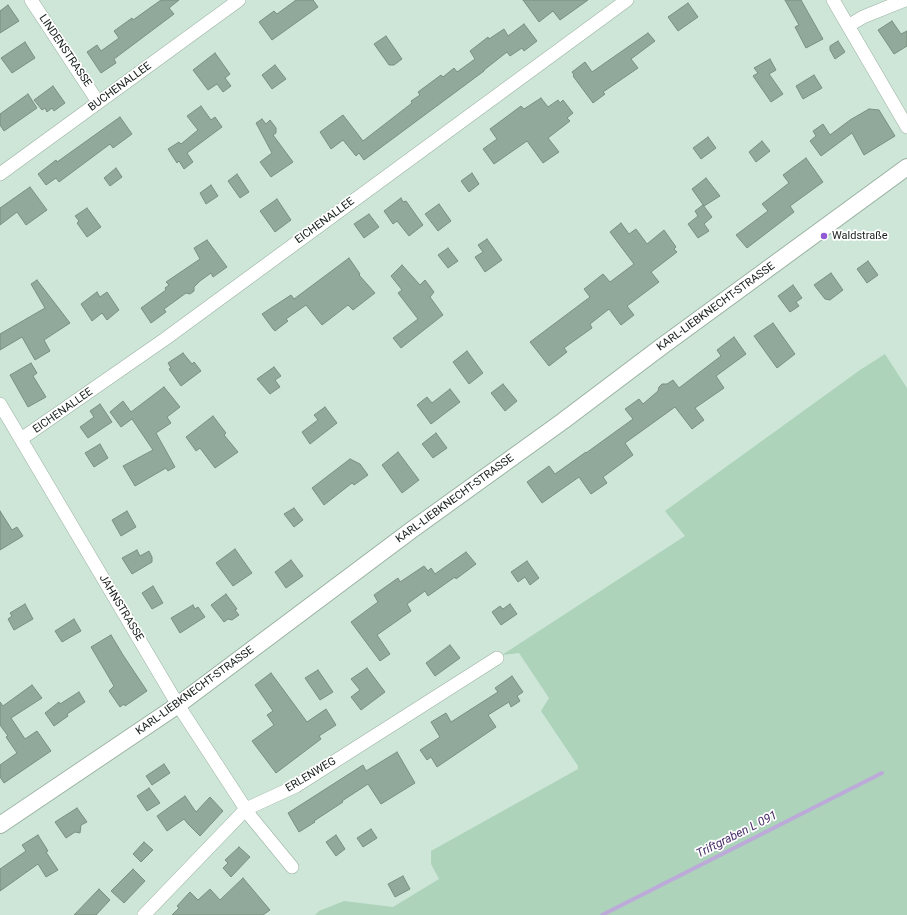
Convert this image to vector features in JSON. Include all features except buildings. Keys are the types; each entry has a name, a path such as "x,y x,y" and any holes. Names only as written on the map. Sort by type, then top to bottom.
{"street":[{"name":"LINDENSTRASSE","path":"31,0 98,102"},
{"name":"BUCHENALLEE","path":"0,174 240,0"},
{"name":"EICHENALLEE","path":"21,439 199,314 627,0"},
{"path":"833,0 907,127"},
{"path":"848,26 864,17 905,0"},
{"name":"KARL-LIEBKNECHT-STRASSE","path":"0,825 178,705 407,534 563,421 661,347 907,167"},
{"name":"JAHNSTRASSE","path":"0,404 178,705 246,809 272,844 292,867"},
{"name":"ERLENWEG","path":"144,915 246,809 296,786 497,658"}],"green space":[{"path":"885,354 907,388 907,915 315,915 319,911 344,901 393,907 439,879 431,864 431,851 578,769 578,766 541,711 549,698 519,653 502,655 685,536 665,511 860,370"}],"waterway":[{"name":"Triftgraben L 091","path":"602,915 882,773"}],"place":[{"name":"Waldstraße","path":"824,236"}]}
